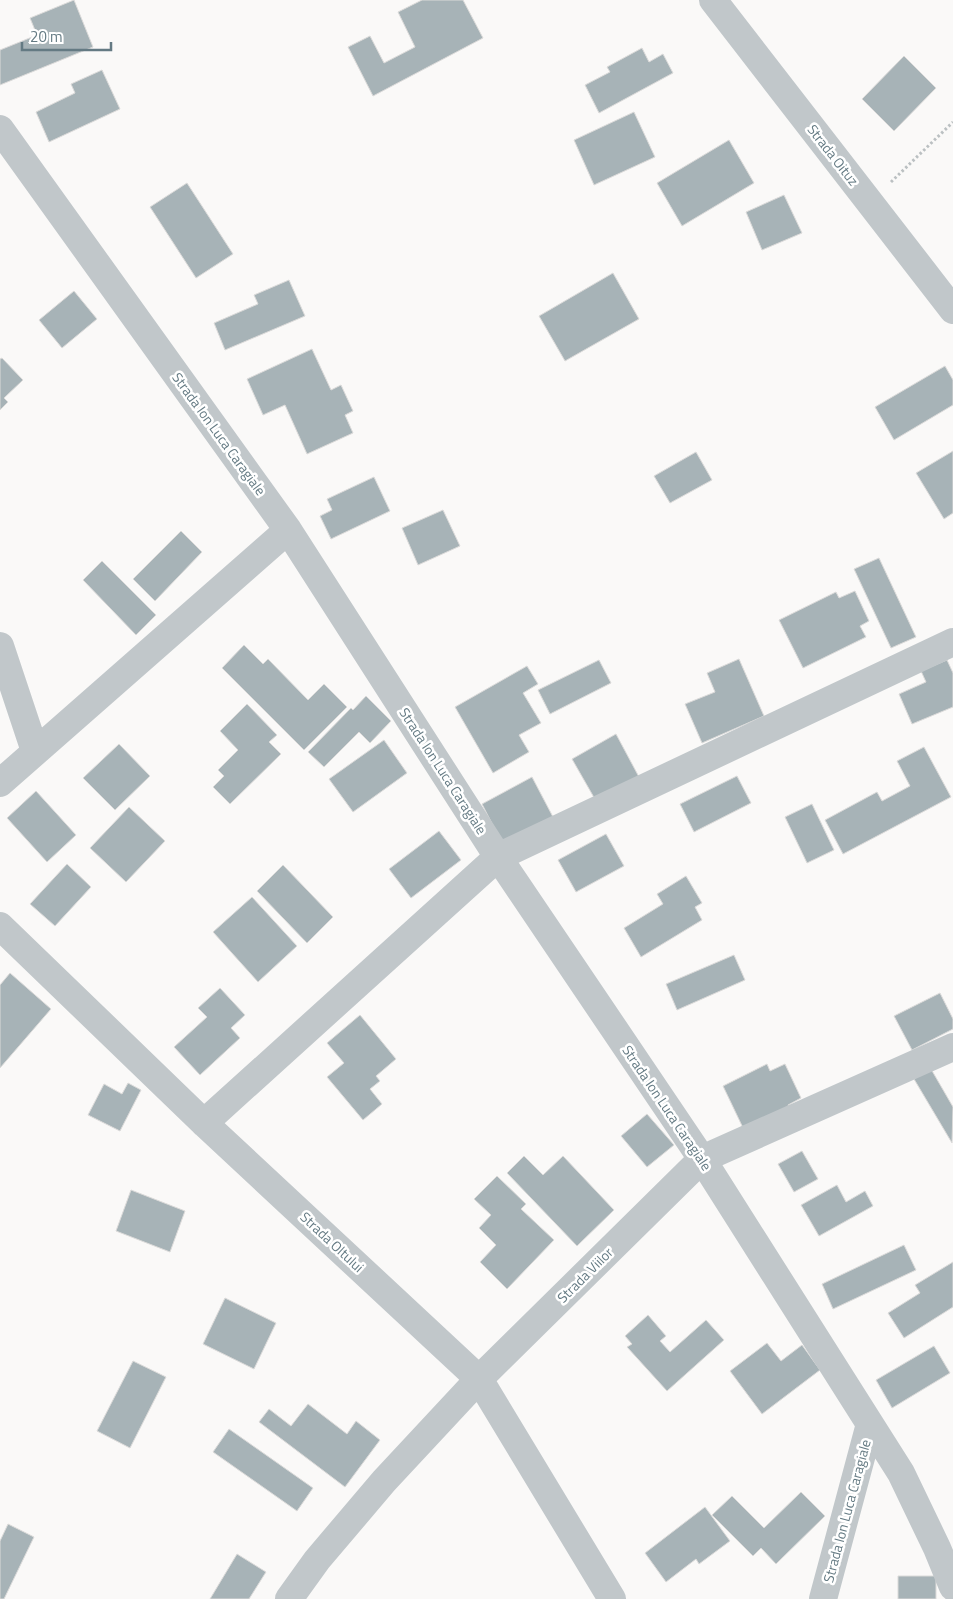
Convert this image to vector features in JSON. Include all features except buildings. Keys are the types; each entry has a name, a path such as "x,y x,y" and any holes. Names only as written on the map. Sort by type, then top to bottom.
{"street":[{"name":"Strada Oituz","path":"713,0 953,310"},
{"name":"Strada Ion Luca Caragiale","path":"0,129 288,530 498,857 702,1159 901,1472 953,1587"},
{"path":"0,783 288,530"},
{"path":"204,1123 498,857 953,642"},
{"path":"0,646 35,751"},
{"name":"Strada Oltului","path":"0,926 204,1123 480,1380 612,1599"},
{"name":"Strada Viilor","path":"289,1599 317,1560 384,1481 480,1380 702,1159 953,1048"},
{"name":"Strada Ion Luca Caragiale","path":"823,1599 870,1424"}],"path":[{"path":"870,202 953,122"}]}
